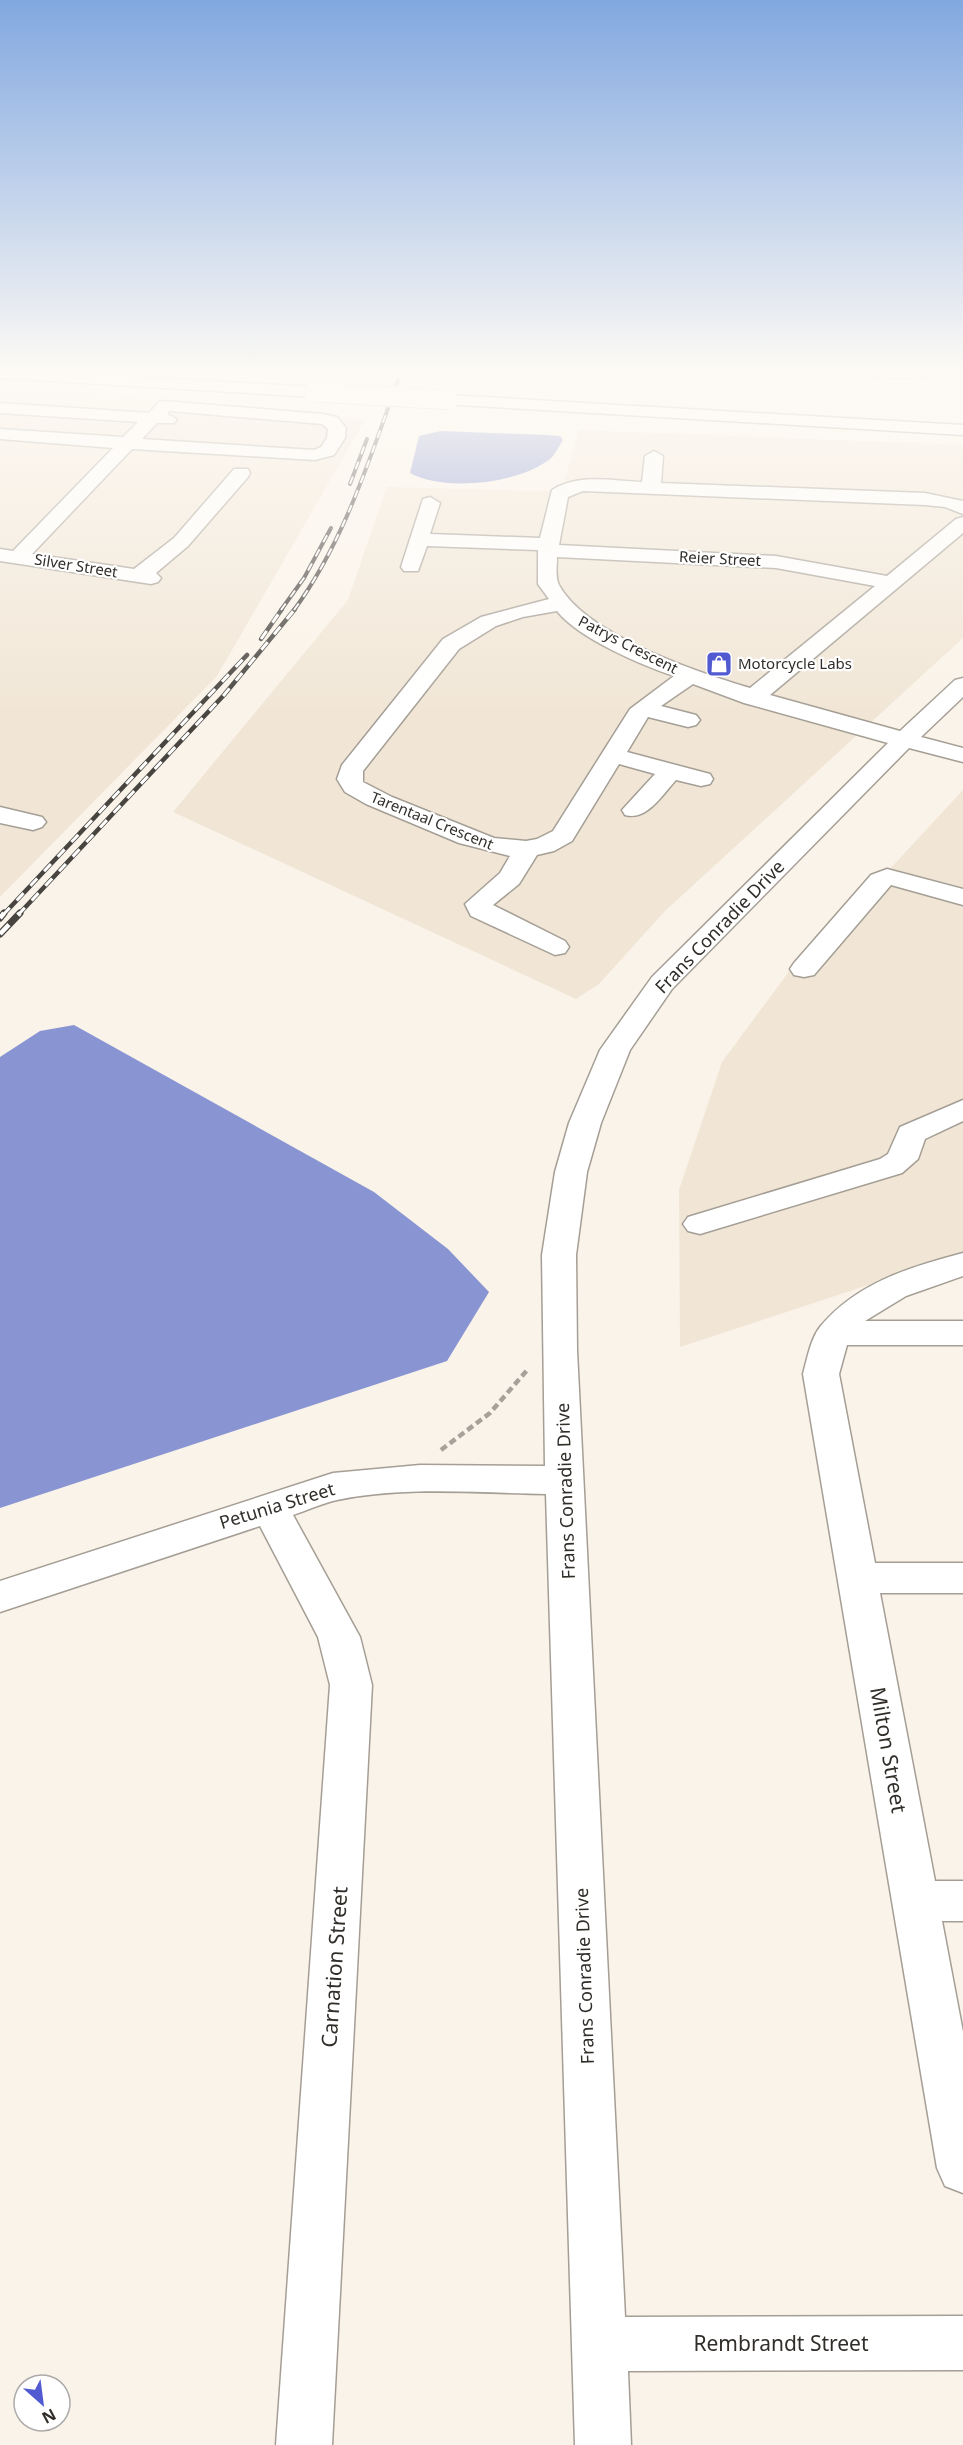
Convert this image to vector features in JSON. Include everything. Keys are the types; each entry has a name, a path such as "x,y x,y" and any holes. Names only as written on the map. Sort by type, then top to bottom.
{"street":[{"path":"9,556 82,486"},
{"name":"Silver Street","path":"9,556 145,577 176,547 229,486"},
{"name":"Patrys Crescent","path":"580,486 565,489 558,497 546,567 548,583 559,604 591,628 690,676 752,698 963,755"},
{"name":"Patrys Crescent","path":"633,486 925,499 962,511 889,582 752,698"},
{"path":"411,567 429,503"},
{"name":"Reier Street","path":"418,540 776,562 889,582"},
{"name":"Tarentaal Crescent","path":"559,604 495,619 470,630 450,644 349,775 351,784 359,790 482,843 503,849 527,849 548,844 563,836 628,727 644,709 690,676"},
{"name":"Frans Conradie Drive","path":"603,2445 559,1350 559,1255 571,1172 585,1123 615,1050 662,983 905,739 963,685"},
{"path":"644,709 688,720"},
{"path":"612,756 701,779"},
{"path":"634,810 671,771"},
{"path":"0,815 33,822"},
{"path":"527,849 510,878 478,904 481,910 555,947"},
{"path":"804,969 880,881 897,878 963,897"},
{"path":"700,1224 891,1166 902,1159 911,1134 963,1110"},
{"path":"834,1333 862,1304 881,1293 963,1264"},
{"path":"834,1333 963,1333"},
{"name":"Milton Street","path":"834,1333 823,1359 823,1389 963,2168"},
{"name":"Petunia Street","path":"0,1597 333,1487 366,1481 423,1477 566,1480"},
{"name":"Carnation Street","path":"270,1507 339,1638 351,1685 304,2445"},
{"path":"856,1578 963,1578"},
{"path":"915,1901 963,1901"},
{"name":"Rembrandt Street","path":"599,2344 963,2343"}],"path":[{"path":"438,1452 490,1413 533,1362"}],"shaded area":[{"path":"0,486 327,486 217,676 0,897"},
{"path":"561,486 963,486 963,638 665,911 599,984 576,999 173,812 348,600 387,487 551,491"},
{"path":"963,790 963,1254 680,1347 679,1190 722,1062 790,970 883,869 888,871"}],"water":[{"path":"74,1025 374,1192 448,1249 489,1292 447,1361 0,1508 0,1057 40,1031"}],"railway":[{"path":"294,610 328,554 360,486"},
{"path":"281,610 304,578 331,528"},
{"path":"261,639 282,609"},
{"path":"18,915 224,695 295,609"},
{"path":"3,915 247,655"},
{"path":"0,918 4,913"},
{"path":"0,934 20,913"}],"place":[{"name":"Motorcycle Labs","path":"719,664"}]}
